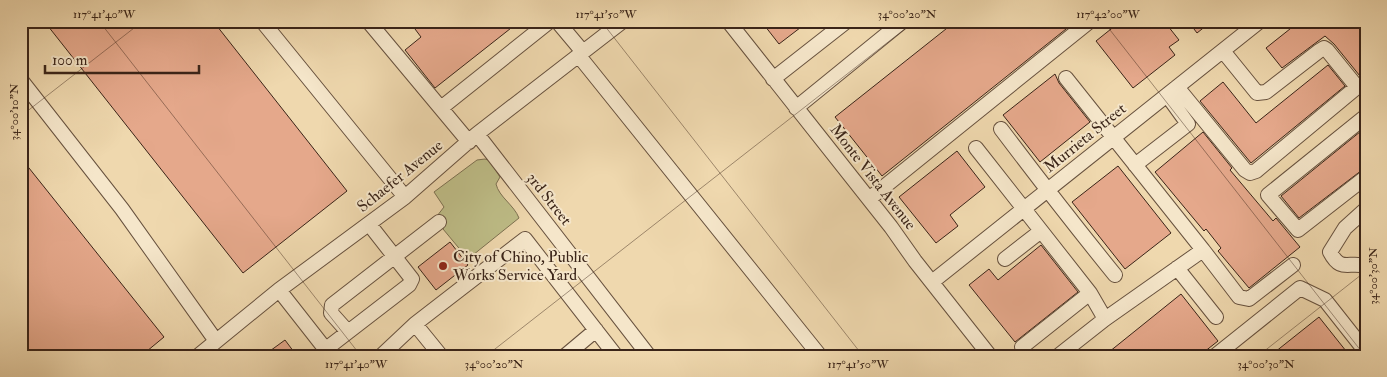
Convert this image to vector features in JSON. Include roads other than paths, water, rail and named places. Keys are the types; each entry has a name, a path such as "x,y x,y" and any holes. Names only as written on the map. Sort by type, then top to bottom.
{"street":[{"path":"262,21 405,197"},
{"name":"3rd Street","path":"368,21 441,108 473,138 649,356"},
{"path":"441,108 550,21"},
{"path":"557,21 581,54 820,356"},
{"name":"Schaefer Avenue","path":"198,356 279,290 405,197 473,138 623,21"},
{"name":"Monte Vista Avenue","path":"728,21 990,356"},
{"path":"774,79 847,21"},
{"path":"796,108 903,21"},
{"path":"869,199 1090,21"},
{"name":"Murrieta Street","path":"932,282 1260,21"},
{"path":"1172,91 1245,170 1250,173 1256,171 1357,87 1324,48 1266,92 1257,93 1223,51"},
{"path":"1066,78 1239,297 1249,299 1293,266"},
{"path":"21,80 122,209 216,342"},
{"path":"1135,165 1188,124 1172,91"},
{"path":"1366,116 1268,194 1298,230 1366,177"},
{"path":"1001,129 1073,224 1115,275"},
{"path":"976,148 1090,293 1105,319"},
{"path":"1366,209 1345,228 1330,252 1341,265 1366,266"},
{"path":"348,332 331,312 332,305 439,222"},
{"path":"279,290 328,352 348,332 409,285 412,279 368,224"},
{"path":"1005,259 1041,231"},
{"path":"381,356 415,324 525,239 616,356"},
{"path":"1058,356 1105,319 1203,250"},
{"path":"1177,268 1216,317"},
{"path":"1215,356 1300,288 1325,300 1366,352"},
{"path":"1029,356 1022,347 1090,293"},
{"path":"415,324 441,356"},
{"path":"565,356 596,330"}],"place":[{"name":"City of Chino, Public Works Service Yard","path":"443,266"}]}
